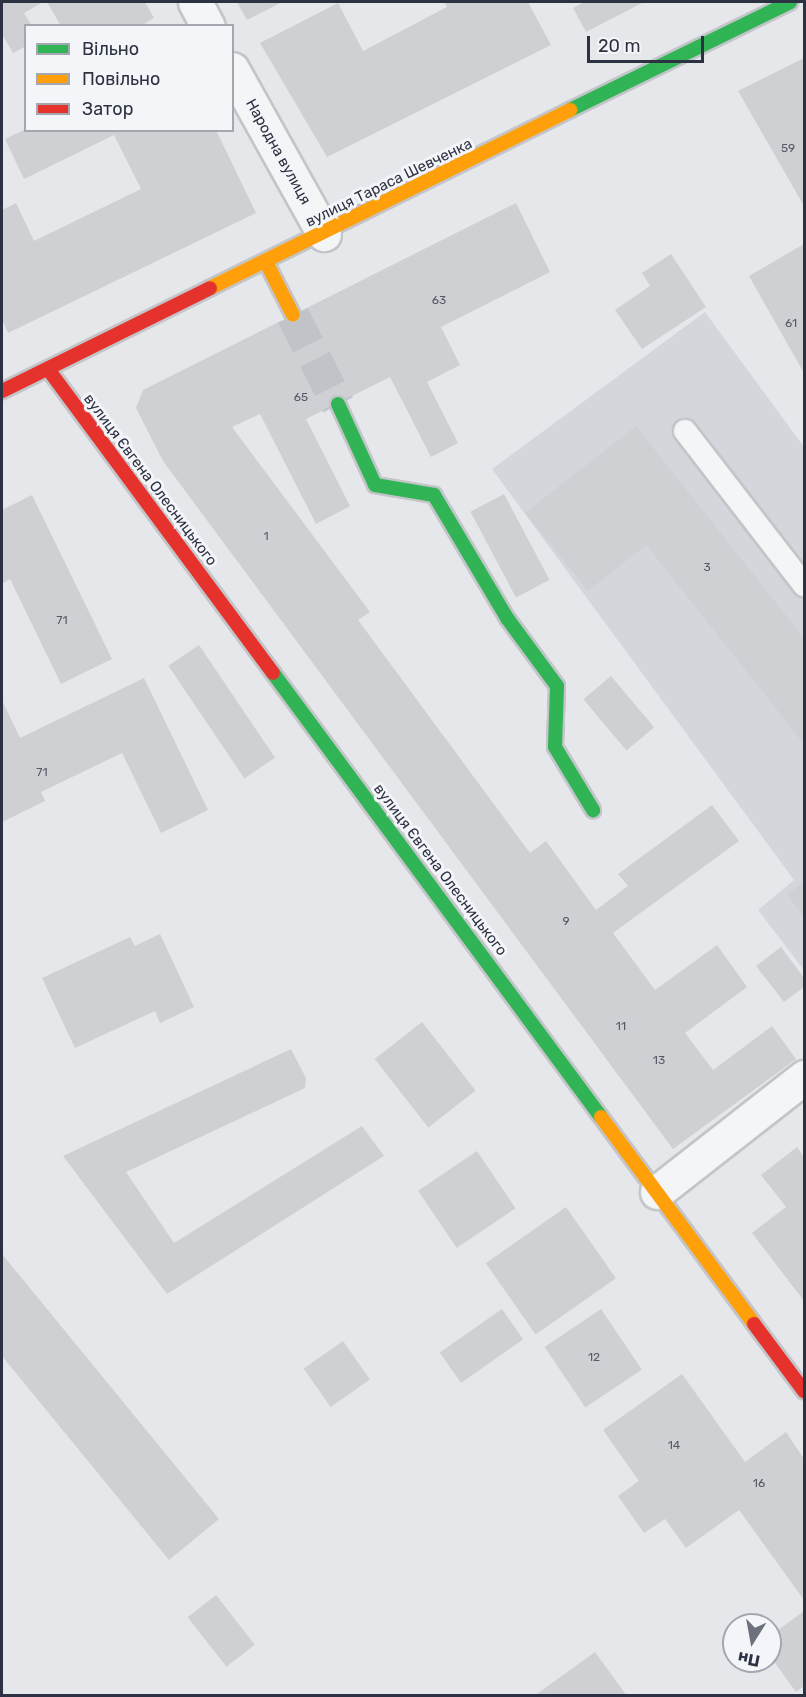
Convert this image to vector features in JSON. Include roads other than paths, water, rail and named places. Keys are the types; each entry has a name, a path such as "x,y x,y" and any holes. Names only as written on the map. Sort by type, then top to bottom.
{"street":[{"path":"195,2 207,24"},
{"name":"вулиця Тараса Шевченка","path":"2,391 790,2"},
{"name":"Народна вулиця","path":"234,73 324,234"},
{"path":"266,262 293,315"},
{"name":"вулиця Євгена Олесницького","path":"48,369 657,1192 797,1365 804,1391"},
{"path":"338,404 375,485 434,495 507,618 557,686 555,747 593,810"},
{"path":"657,1192 804,1077"}],"lane":[{"path":"685,431 804,585"}],"tunnel":[{"path":"293,315 338,404"}]}
